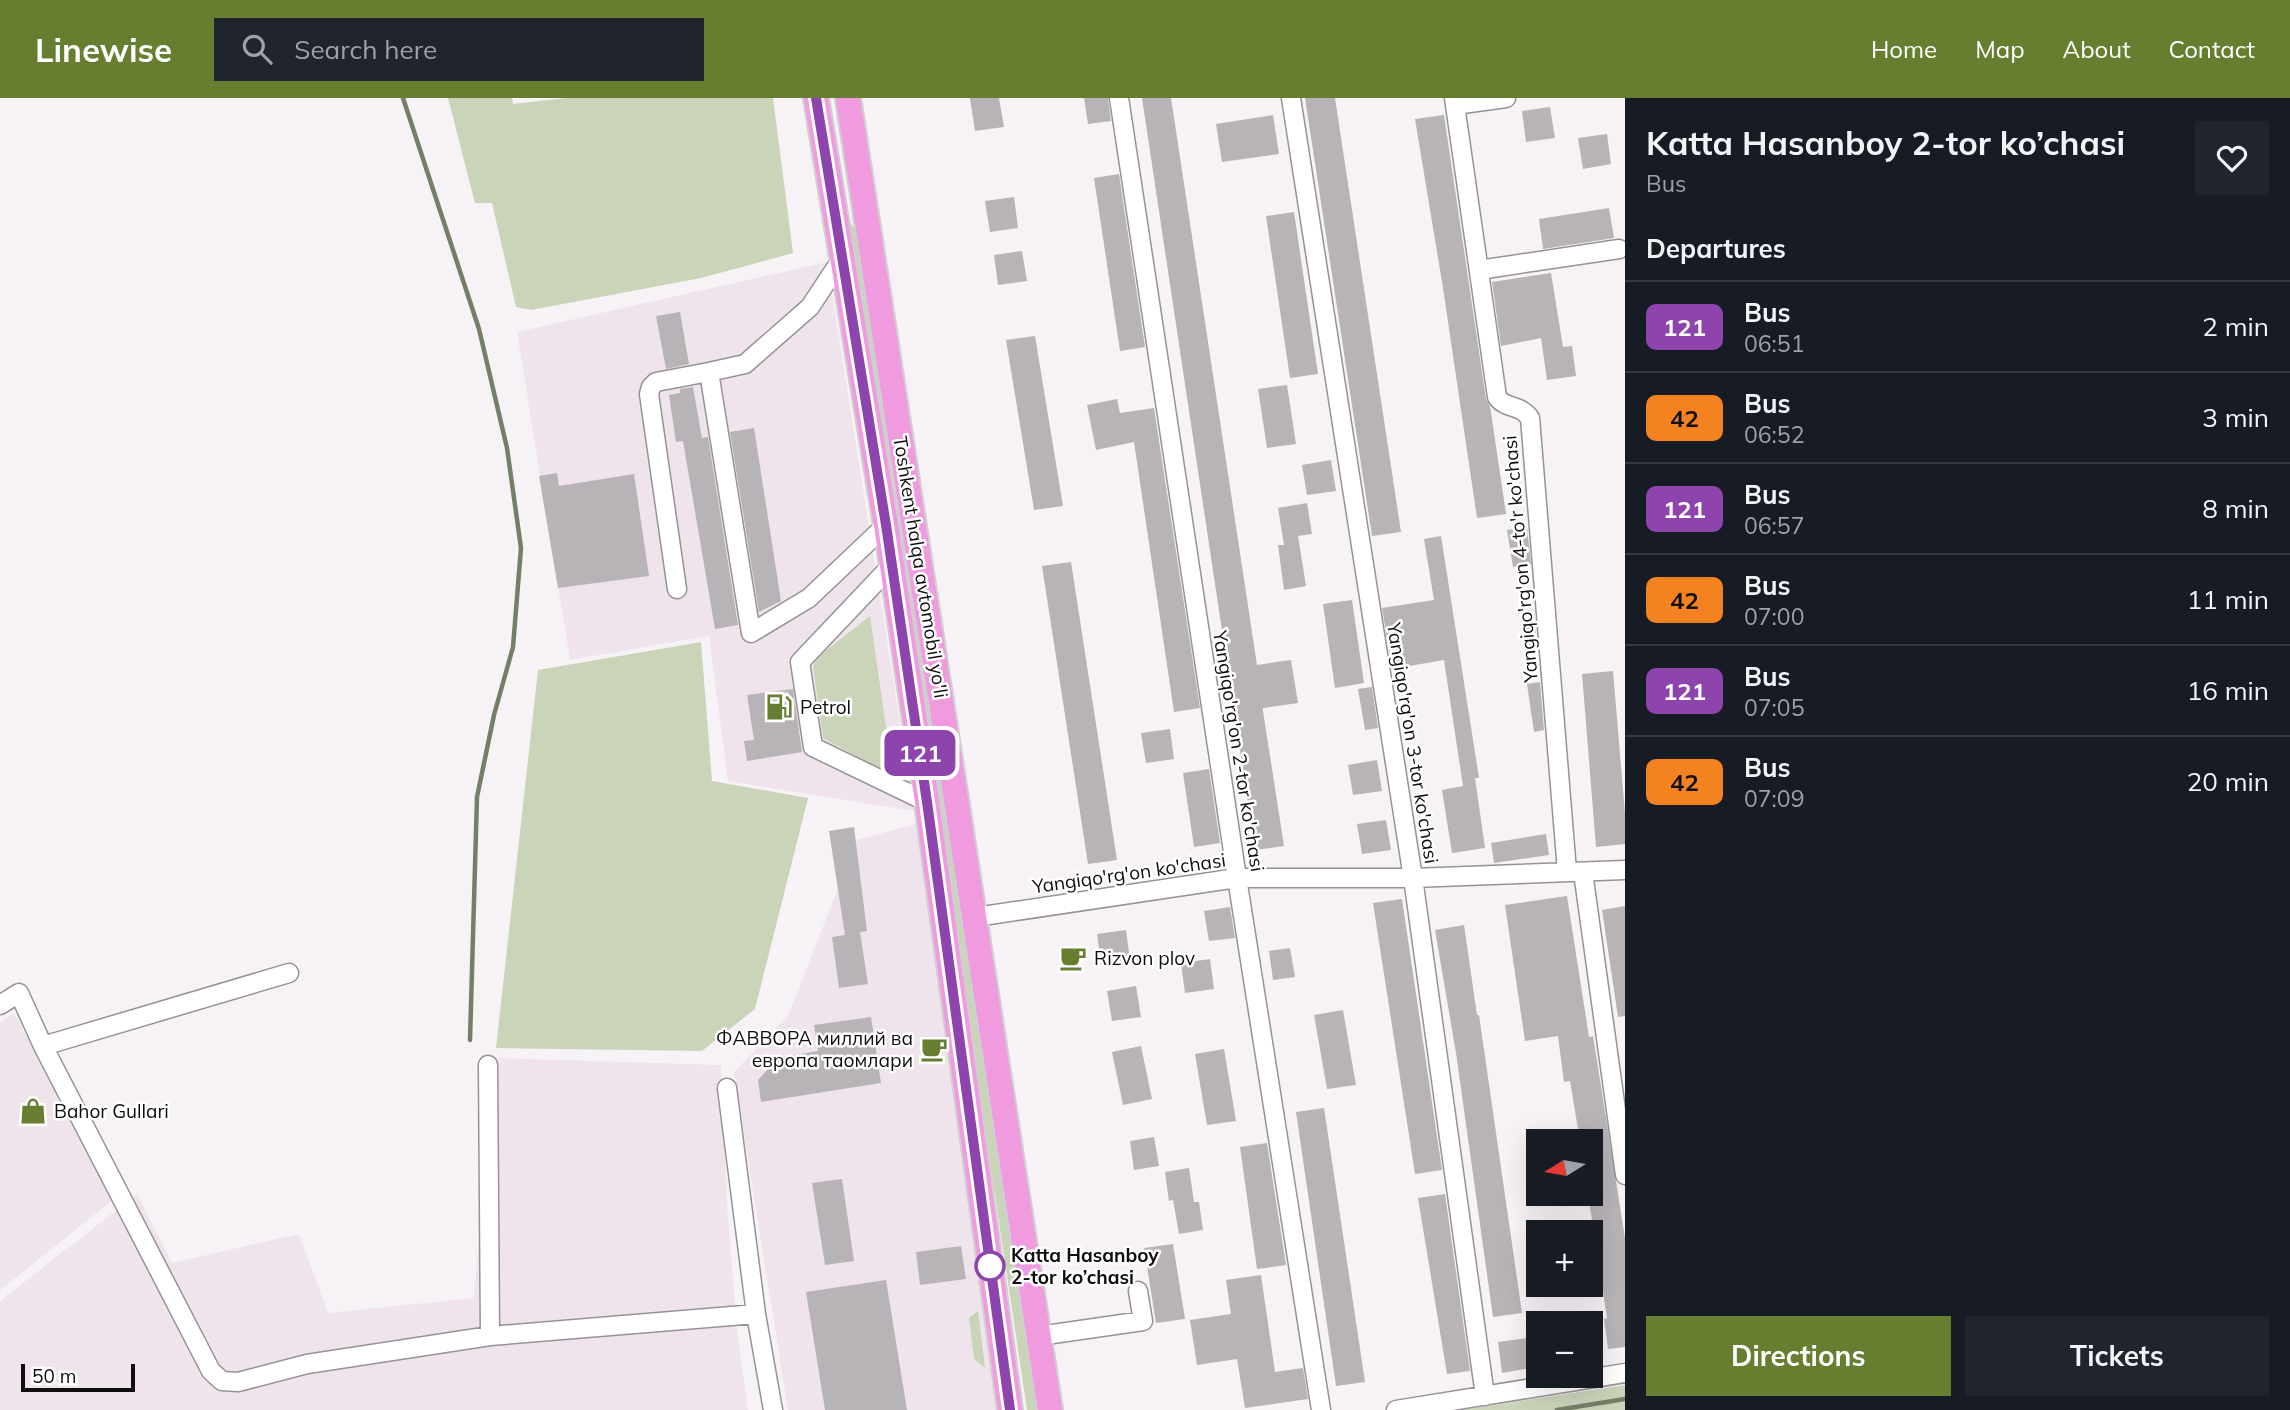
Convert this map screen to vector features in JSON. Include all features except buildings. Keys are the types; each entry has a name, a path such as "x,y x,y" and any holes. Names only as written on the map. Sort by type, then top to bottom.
{"highway":[{"name":"Toshkent halqa avtomobil yo'li","path":"816,98 892,565 1010,1410"},
{"name":"Toshkent halqa avtomobil yo'li","path":"848,98 1050,1410"},
{"path":"830,188 862,184"}],"street":[{"name":"Yangiqo'rg'on 2-tor ko'chasi","path":"1119,98 1321,1410"},
{"name":"Yangiqo'rg'on 3-tor ko'chasi","path":"1291,98 1413,878 1485,1396"},
{"path":"1454,102 1506,98"},
{"name":"Yangiqo'rg'on 4-to'r ko'chasi","path":"1454,102 1497,397 1501,403 1524,409 1530,418 1575,871 1625,1175"},
{"path":"1479,270 1619,249"},
{"path":"677,589 649,394 651,387 656,382 745,364 810,307 841,260"},
{"path":"709,372 751,634 809,598 886,525"},
{"path":"892,565 800,662 813,747 927,802"},
{"name":"Yangiqo'rg'on ko'chasi","path":"976,917 1237,878 1413,878 1625,870"},
{"path":"43,1046 289,973"},
{"path":"0,1005 19,993 43,1046 211,1371 222,1381 239,1382 307,1364 491,1336 756,1314"},
{"path":"488,1066 491,1336"},
{"path":"727,1088 756,1314 773,1410"},
{"path":"1039,1336 1143,1321 1138,1292"},
{"path":"1396,1410 1625,1373"}],"shaded area":[{"path":"827,262 914,811 728,781 709,636 570,660 517,332"},
{"path":"916,824 997,1410 788,1410 734,1072 788,1016 857,840"},
{"name":"Bahor Gullari","path":"14,1013 114,1199 0,1290 0,1023"},
{"path":"494,1058 721,1065 727,1205 737,1330 748,1410 0,1410 0,1301 137,1194 172,1263 299,1234 328,1313 474,1298"}],"green space":[{"path":"448,98 512,98 513,104 566,98 773,98 793,253 701,278 531,310 516,307 492,203 475,203"},
{"path":"850,222 863,241 1037,1410 1027,1410"},
{"path":"870,616 893,776 823,738 813,666 819,656"},
{"path":"701,642 712,781 808,798 755,1009 702,1051 496,1048 538,670"},
{"path":"978,1311 985,1368 974,1359 969,1318"},
{"path":"1625,1385 1625,1410 1463,1410"}],"waterway":[{"path":"403,98 479,329 507,448 521,548 513,647 494,715 477,797 470,1040"},
{"path":"1557,1410 1625,1399"}],"bus line":[{"name":"121","path":"816,98 886,525 927,802 1010,1410"}],"place":[{"name":"Petrol","path":"779,707"},
{"name":"Rizvon plov","path":"1073,958"},
{"name":"ФАВВОРА миллий ва европа таомлари","path":"934,1049"},
{"name":"Bahor Gullari","path":"33,1111"},
{"name":"Katta Hasanboy 2-tor ko’chasi","path":"990,1266"}]}
